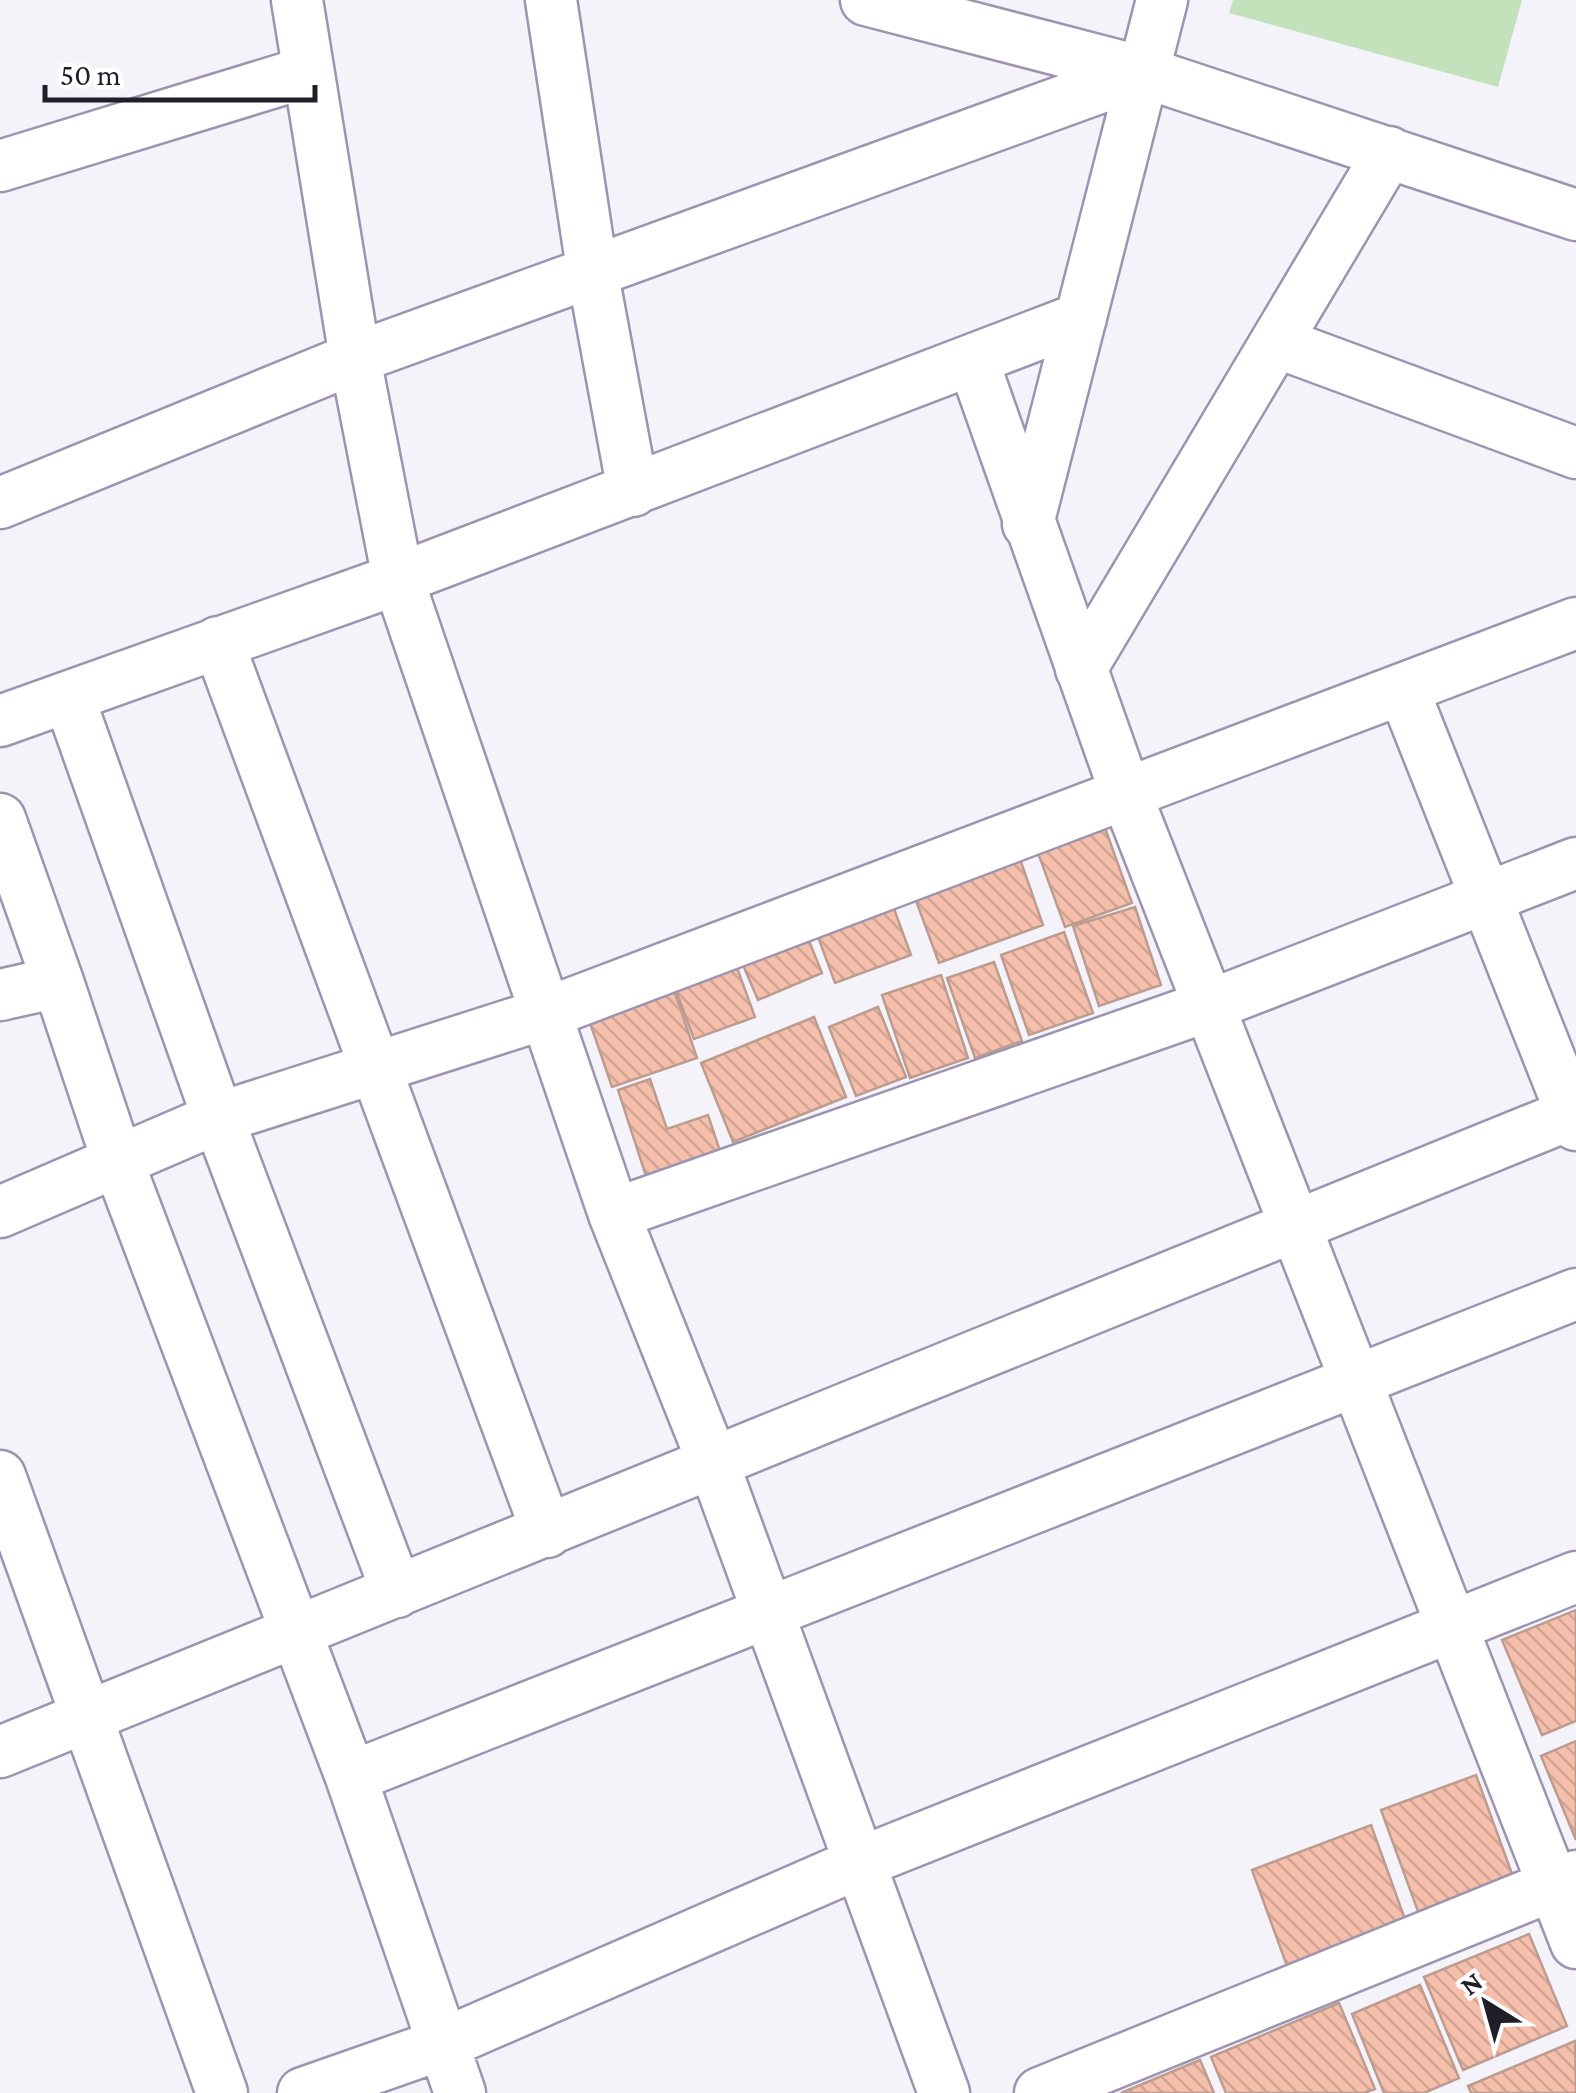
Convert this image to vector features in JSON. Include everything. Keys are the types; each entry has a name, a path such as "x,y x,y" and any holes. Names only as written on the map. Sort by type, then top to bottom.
{"street":[{"path":"296,0 355,358 398,579 614,1214 714,1464 944,2093"},
{"path":"551,0 593,275 634,491"},
{"path":"866,0 1144,72 1576,215"},
{"path":"1028,524 1162,0"},
{"path":"0,166 307,72"},
{"path":"0,504 355,358 593,275 1144,72"},
{"path":"1081,669 1389,152"},
{"path":"0,721 634,491 1080,318"},
{"path":"1276,342 1576,454"},
{"path":"973,362 1126,794 1208,1006 1453,1629 1565,1881 1576,1943"},
{"path":"0,1212 218,1118 544,1014 1576,623"},
{"path":"218,642 372,1069 546,1532"},
{"path":"0,1752 1575,1117 1404,689"},
{"path":"69,698 218,1118 397,1592"},
{"path":"0,819 118,1162 351,1777 460,2093"},
{"path":"614,1214 1208,1006 1485,895 1576,863"},
{"path":"0,995 58,982"},
{"path":"351,1777 1576,1294"},
{"path":"0,1476 222,2093"},
{"path":"303,2093 442,2044 859,1862 1576,1577"},
{"path":"1040,2093 1565,1881"}],"green space":[{"path":"1233,0 1522,0 1498,87 1229,13"}],"building":[{"path":"1105,828 1132,903 1065,927 1038,853"},
{"path":"1020,859 1043,925 939,963 915,898"},
{"path":"890,898 911,955 835,983 814,926"},
{"path":"1135,907 1161,985 1099,1006 1073,926"},
{"path":"805,931 822,973 758,1000 740,958"},
{"path":"1064,932 1093,1013 1029,1035 1001,955"},
{"path":"994,962 1022,1041 975,1058 947,978"},
{"path":"736,965 755,1017 694,1039 675,988"},
{"path":"941,975 968,1058 910,1078 882,995"},
{"path":"674,990 697,1058 612,1087 589,1020"},
{"path":"878,1007 906,1077 856,1096 829,1027"},
{"path":"814,1017 846,1097 733,1142 701,1063"},
{"path":"650,1079 667,1129 708,1115 720,1151 646,1176 618,1090"},
{"path":"1576,1610 1576,1721 1542,1735 1502,1640"},
{"path":"1576,1741 1576,1840 1541,1756"},
{"path":"1476,1775 1515,1882 1420,1917 1381,1810"},
{"path":"1371,1825 1406,1922 1287,1966 1252,1870"},
{"path":"1529,1934 1567,2026 1463,2070 1424,1977"},
{"path":"1420,1985 1459,2078 1424,2093 1384,2093 1352,2014"},
{"path":"1339,2003 1375,2089 1364,2093 1226,2093 1211,2057"},
{"path":"1575,2041 1576,2093 1471,2093 1468,2086"},
{"path":"1200,2060 1214,2093 1121,2093"}]}
